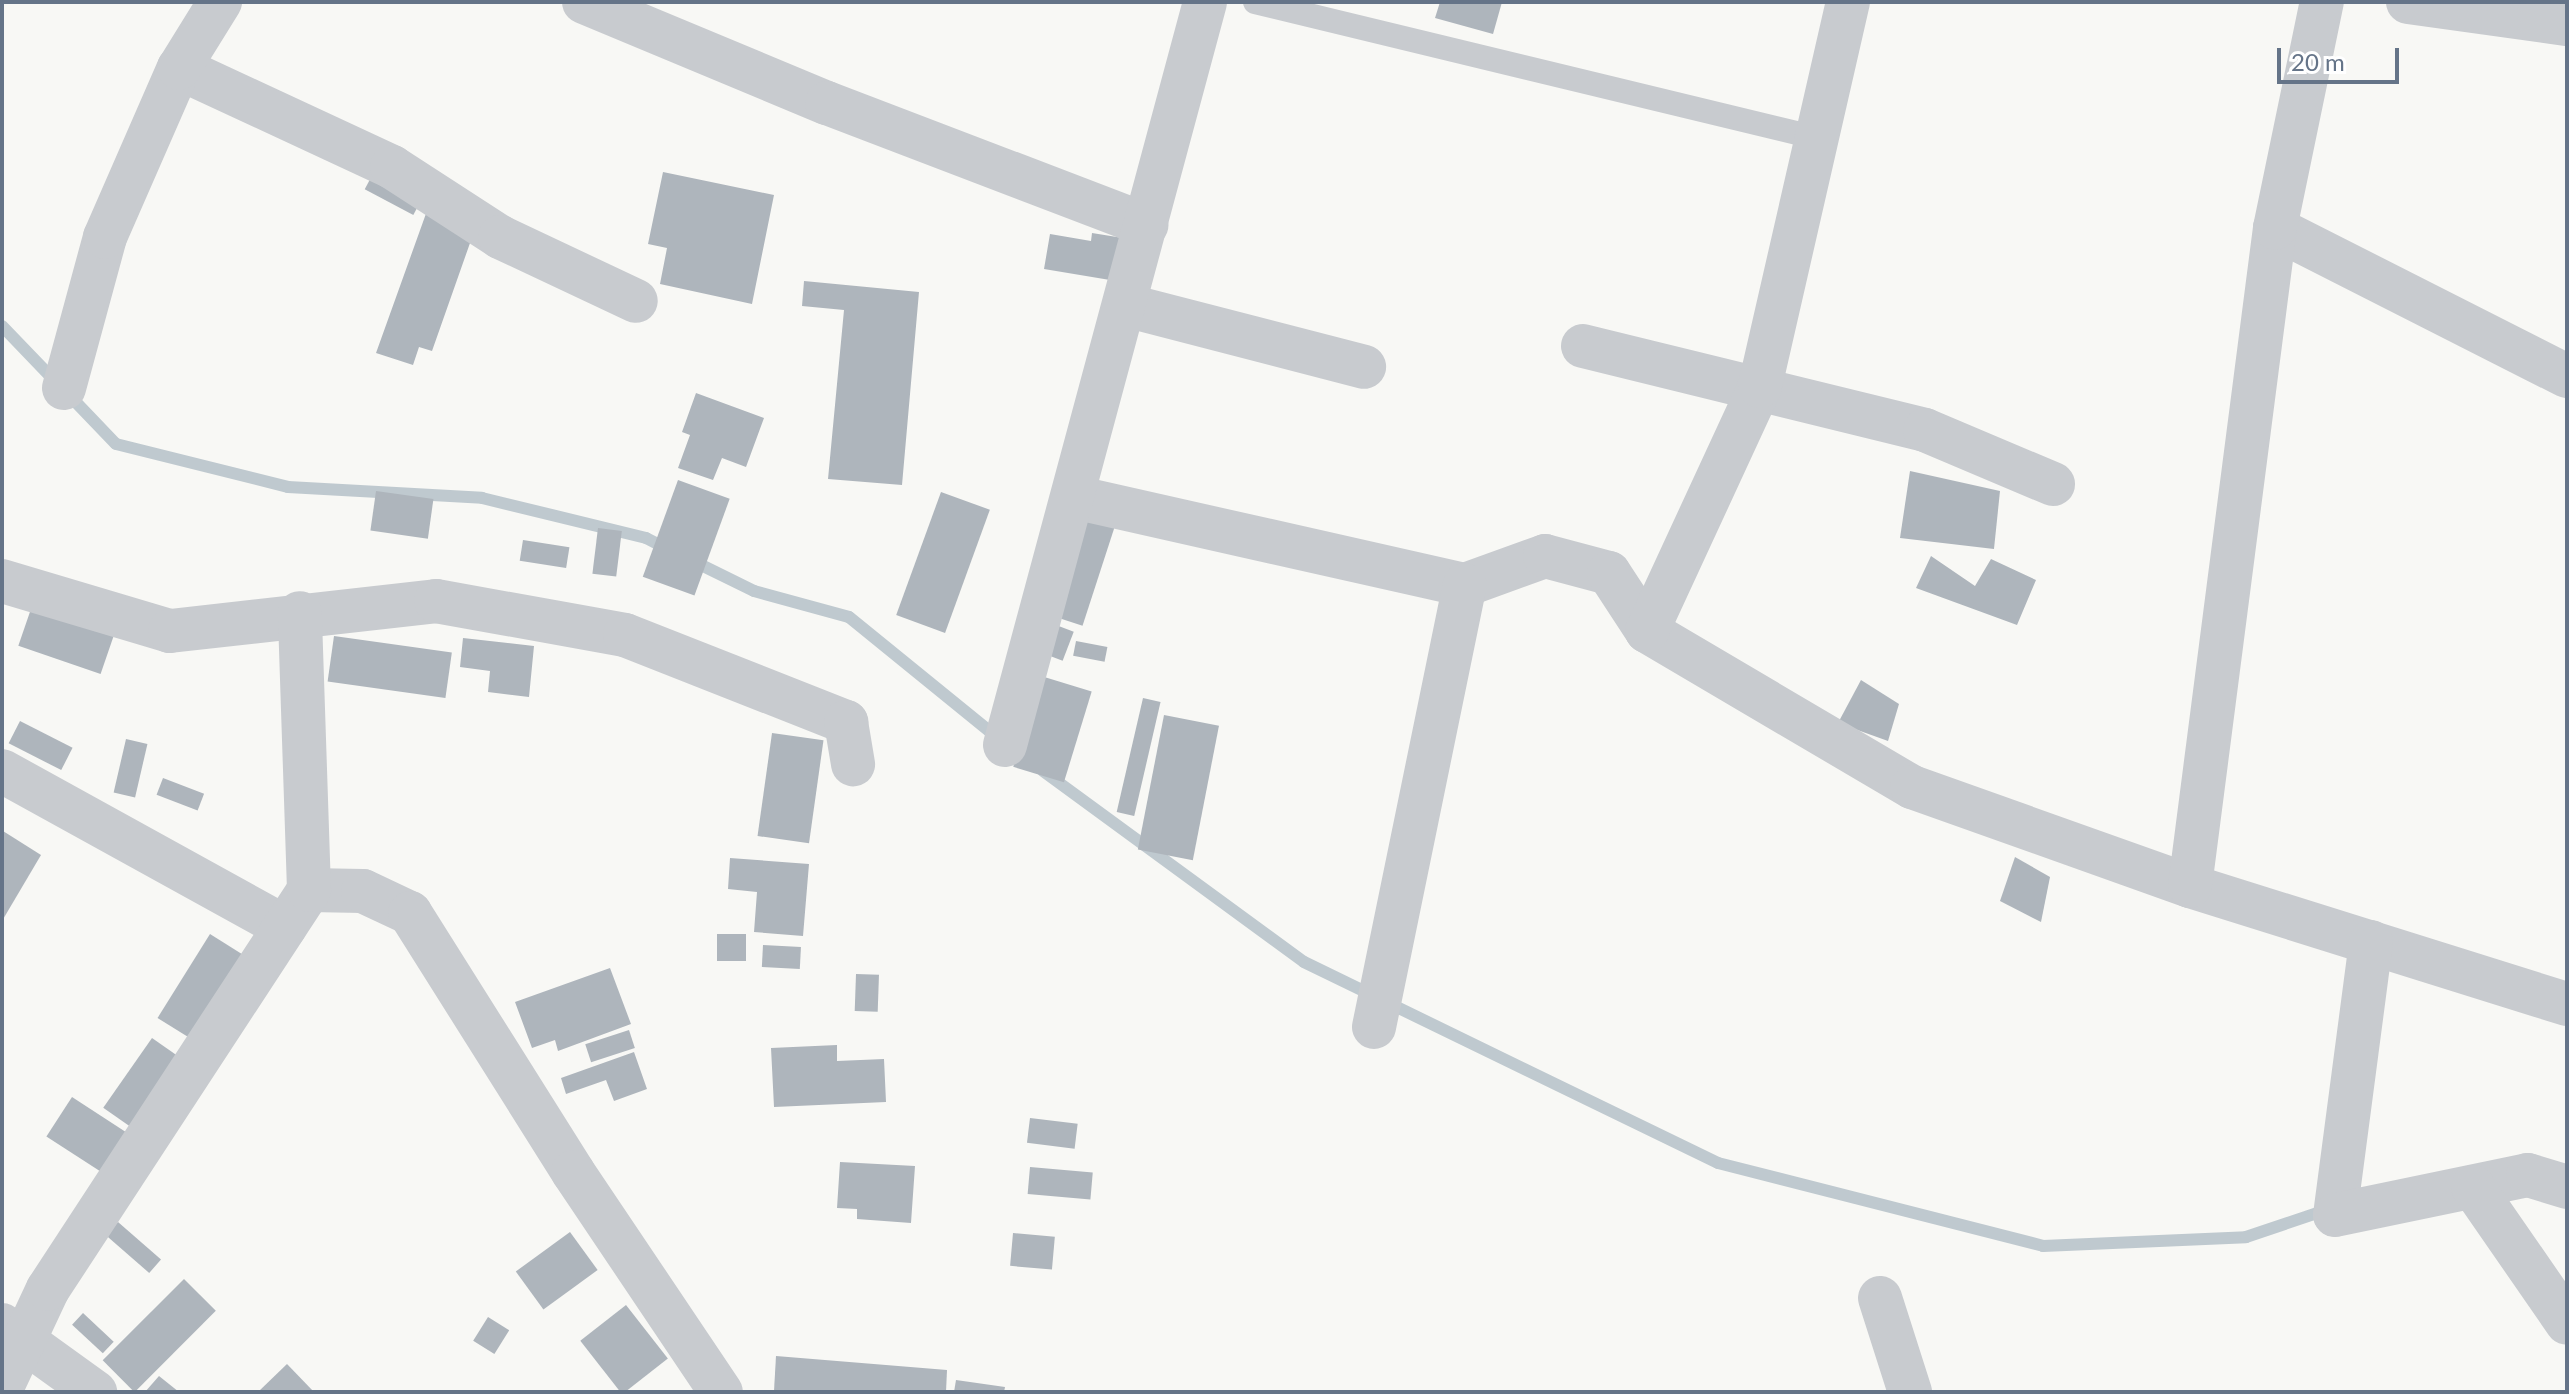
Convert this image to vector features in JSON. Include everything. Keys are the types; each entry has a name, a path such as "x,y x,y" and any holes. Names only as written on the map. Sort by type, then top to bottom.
{"street":[{"path":"64,388 105,237 179,68 220,2"},
{"path":"584,2 827,103 1146,225"},
{"path":"1005,745 1205,2"},
{"path":"1647,631 1760,386 1848,2"},
{"path":"2190,886 2275,228 2322,2"},
{"path":"2408,2 2567,24"},
{"path":"179,68 392,167 500,237 636,301"},
{"path":"2275,228 2567,376"},
{"path":"1125,305 1364,367"},
{"path":"1583,346 1760,386 1925,430 2053,484"},
{"path":"1074,497 1465,585 1545,556 1609,573 1647,631 1912,787 2190,886 2567,1004"},
{"path":"2,581 170,631 300,613 436,601 625,635 846,722 853,764"},
{"path":"1374,1027 1465,585"},
{"path":"2,1387 14,1332 48,1289 309,890 300,613"},
{"path":"2,771 285,927"},
{"path":"309,890 363,891 410,913 573,1172 721,1392"},
{"path":"2371,942 2335,1215 2528,1175 2567,1187"},
{"path":"2473,1187 2567,1323"},
{"path":"1880,1298 1910,1392"},
{"path":"14,1332 95,1392"}],"lane":[{"path":"1255,2 1817,138"}],"building":[{"path":"1440,2 1502,2 1493,34 1435,18"},
{"path":"376,168 425,194 413,215 365,189"},
{"path":"663,172 774,195 752,304 660,284 667,248 648,244"},
{"path":"428,208 476,226 432,351 419,347 413,365 376,353"},
{"path":"1092,233 1123,238 1116,281 1044,269 1050,234 1091,241"},
{"path":"804,281 919,292 902,485 828,479 844,310 802,306"},
{"path":"696,393 764,418 746,467 722,458 713,480 678,468 690,435 682,432"},
{"path":"1910,471 2000,491 1994,549 1900,538"},
{"path":"678,480 730,499 694,596 643,577"},
{"path":"376,491 433,499 428,539 370,531"},
{"path":"941,492 990,510 945,633 896,615"},
{"path":"1088,515 1116,524 1083,626 1055,617"},
{"path":"598,528 622,531 616,577 592,574"},
{"path":"523,540 569,547 566,568 520,561"},
{"path":"1931,556 1975,586 1991,559 2036,580 2017,625 1916,588"},
{"path":"32,606 114,634 101,674 18,646"},
{"path":"1056,625 1074,632 1063,661 1045,654"},
{"path":"334,636 452,653 445,698 328,682"},
{"path":"463,638 534,646 529,697 488,692 490,671 460,667"},
{"path":"1076,641 1107,647 1105,662 1073,656"},
{"path":"1041,676 1092,691 1064,782 1013,767"},
{"path":"1861,680 1899,704 1888,741 1838,723"},
{"path":"1143,698 1161,702 1134,816 1117,812"},
{"path":"1164,715 1219,726 1193,860 1138,849"},
{"path":"20,721 73,748 61,770 9,743"},
{"path":"772,733 823,740 809,843 758,836"},
{"path":"126,739 147,744 135,798 114,793"},
{"path":"163,778 204,794 198,811 157,795"},
{"path":"2,833 41,855 2,921"},
{"path":"2015,857 2050,877 2041,922 2000,901"},
{"path":"730,858 809,864 803,936 754,932 757,892 728,889"},
{"path":"210,934 242,954 190,1038 158,1018"},
{"path":"717,934 746,934 746,961 717,961"},
{"path":"763,945 801,947 800,969 762,967"},
{"path":"610,968 631,1024 558,1051 555,1040 532,1048 515,1002"},
{"path":"856,974 879,975 878,1012 855,1011"},
{"path":"629,1030 635,1048 591,1062 585,1044"},
{"path":"152,1038 183,1060 134,1129 103,1108"},
{"path":"837,1045 837,1061 884,1059 886,1102 774,1107 771,1048"},
{"path":"634,1052 647,1089 614,1101 606,1080 566,1094 561,1078"},
{"path":"72,1097 132,1136 106,1175 46,1136"},
{"path":"1030,1118 1078,1124 1075,1149 1027,1143"},
{"path":"840,1162 915,1166 911,1223 857,1219 857,1209 837,1208"},
{"path":"1030,1167 1093,1172 1090,1199 1028,1194"},
{"path":"118,1222 161,1259 149,1273 106,1236"},
{"path":"570,1232 598,1270 543,1309 516,1271"},
{"path":"1013,1233 1055,1237 1052,1270 1010,1266"},
{"path":"184,1279 216,1311 135,1392 103,1360"},
{"path":"626,1305 668,1359 625,1392 620,1392 580,1341"},
{"path":"83,1313 114,1342 103,1353 72,1325"},
{"path":"488,1317 509,1330 494,1354 473,1341"},
{"path":"776,1356 947,1370 946,1392 774,1391"},
{"path":"287,1364 314,1392 258,1392"},
{"path":"159,1376 179,1392 145,1392"},
{"path":"956,1380 1005,1387 1004,1392 954,1392"}],"waterway":[{"path":"2,326 55,381"},
{"path":"68,394 116,444 288,487 482,498 646,538 668,549"},
{"path":"691,560 754,591 849,617 999,739"},
{"path":"1043,771 1304,962 1718,1163 2043,1246 2246,1237 2329,1209"}]}
